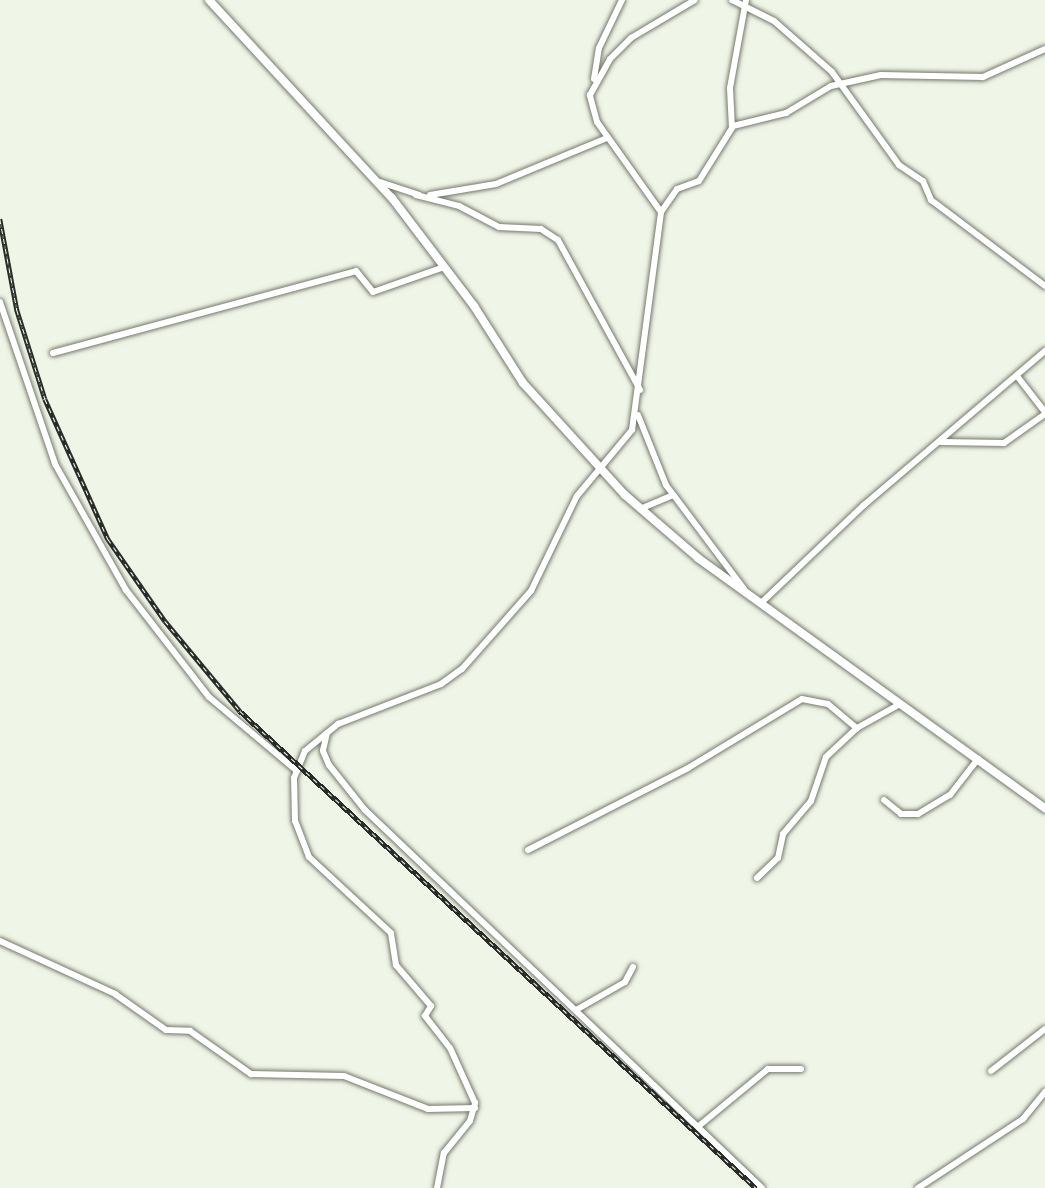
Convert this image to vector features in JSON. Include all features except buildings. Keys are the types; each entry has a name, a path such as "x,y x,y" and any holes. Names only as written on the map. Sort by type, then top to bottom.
{"street":[{"path":"209,0 375,179 444,267 523,383 640,509 744,591 1045,808"},
{"path":"622,0 599,48 589,103 607,138 661,212"},
{"path":"594,85 631,38 695,0"},
{"path":"732,0 746,4 774,21 841,85 899,165 923,181 931,200 1045,286"},
{"path":"475,1108 450,1048 425,1016 431,1006 396,965 391,933 309,857 295,821 296,771 305,751 328,731 456,676 531,590 577,496 628,438 638,415 661,212 677,189 698,181 733,126 730,88 746,4"},
{"path":"733,126 777,116 841,85 881,75 983,78 1045,49"},
{"path":"416,195 496,184 607,138"},
{"path":"375,179 416,195 459,206 499,228 541,229 558,240 640,390"},
{"path":"53,353 356,271 373,292 444,267"},
{"path":"0,302 55,464 126,590 209,697 296,771"},
{"path":"761,603 1045,351"},
{"path":"941,442 1004,443 1045,413 1017,376"},
{"path":"638,415 673,495 744,591"},
{"path":"640,509 662,494 673,495"},
{"path":"528,850 704,759 802,699 828,704 857,728"},
{"path":"757,878 778,858 783,834 811,801 819,766 857,728 900,704"},
{"path":"328,731 323,751 365,810 700,1125 762,1188"},
{"path":"884,800 901,814 918,814 950,795 978,759"},
{"path":"0,941 115,994 166,1030 190,1031 251,1074 344,1076 421,1108 475,1108"},
{"path":"576,1010 625,982 633,967"},
{"path":"991,1071 1045,1029"},
{"path":"700,1125 768,1069 801,1069"},
{"path":"918,1188 1023,1119 1045,1092"},
{"path":"437,1188 444,1153 475,1108"}],"railway":[{"path":"0,219 17,310 45,399 108,539 165,621 240,711 756,1188"}]}
